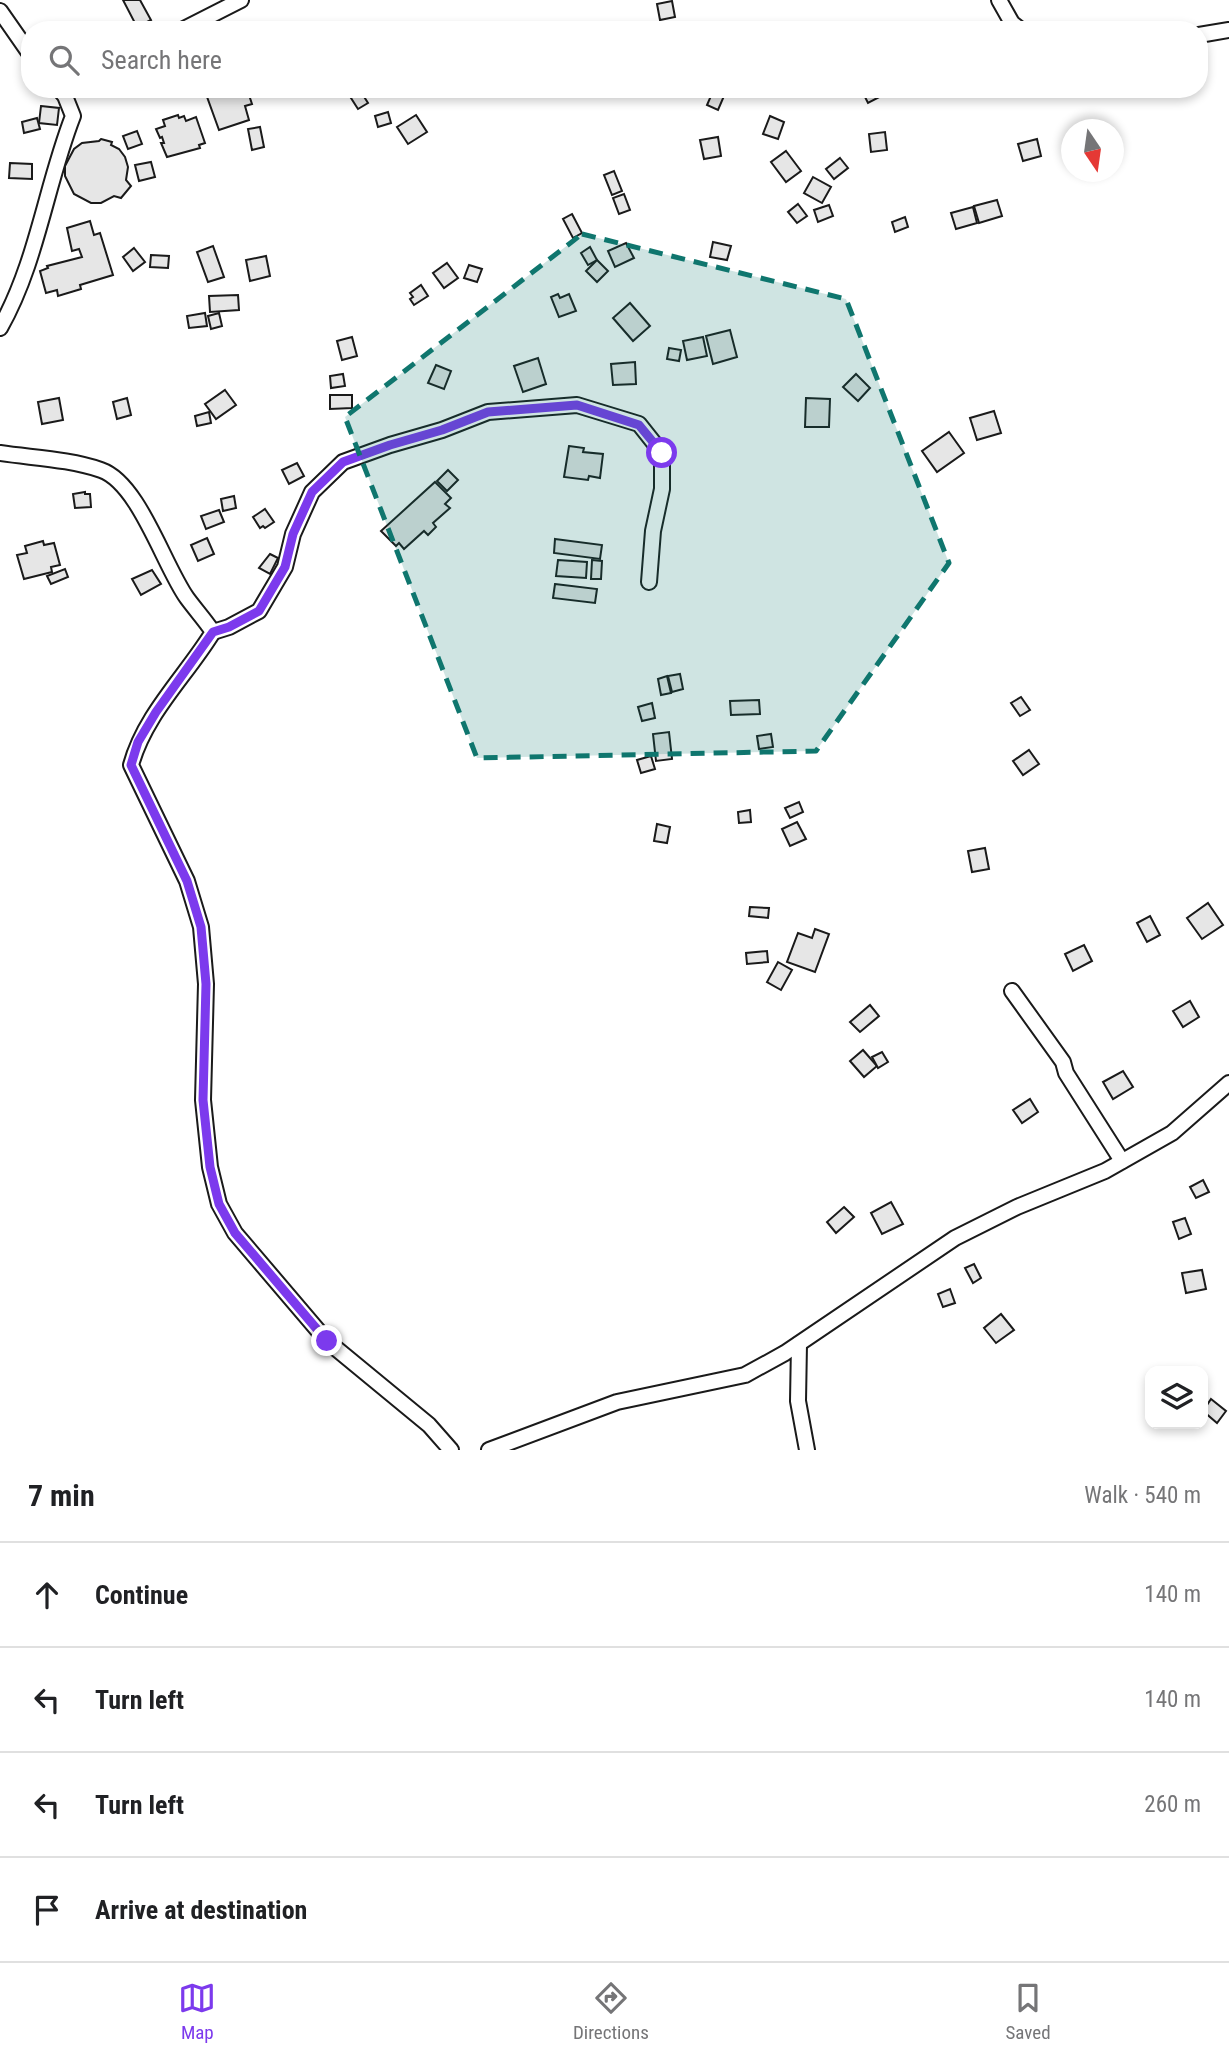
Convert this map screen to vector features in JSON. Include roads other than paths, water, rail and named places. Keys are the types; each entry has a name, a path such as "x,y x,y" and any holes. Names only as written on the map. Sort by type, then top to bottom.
{"street":[{"path":"200,21 241,0"},
{"path":"999,0 1011,21"},
{"path":"0,11 21,41"},
{"path":"1208,34 1229,30"},
{"path":"0,328 25,270 59,151 73,116 69,98"},
{"path":"451,1450 429,1425 327,1341 235,1233 219,1204 210,1167 203,1100 206,984 201,927 187,881 131,765 138,742 156,712 213,632 259,611 285,567 293,534 312,492 343,462 390,445 442,430 488,412 577,405 639,425 662,453 662,489 653,531 649,582"},
{"path":"0,453 71,463 104,471 125,489 143,515 186,597 213,632"},
{"path":"1012,991 1063,1062 1066,1073 1122,1161"},
{"path":"489,1450 617,1402 745,1375 799,1343 955,1238 1017,1207 1105,1171 1172,1133 1229,1083"},
{"path":"799,1343 798,1401 807,1450"}]}
